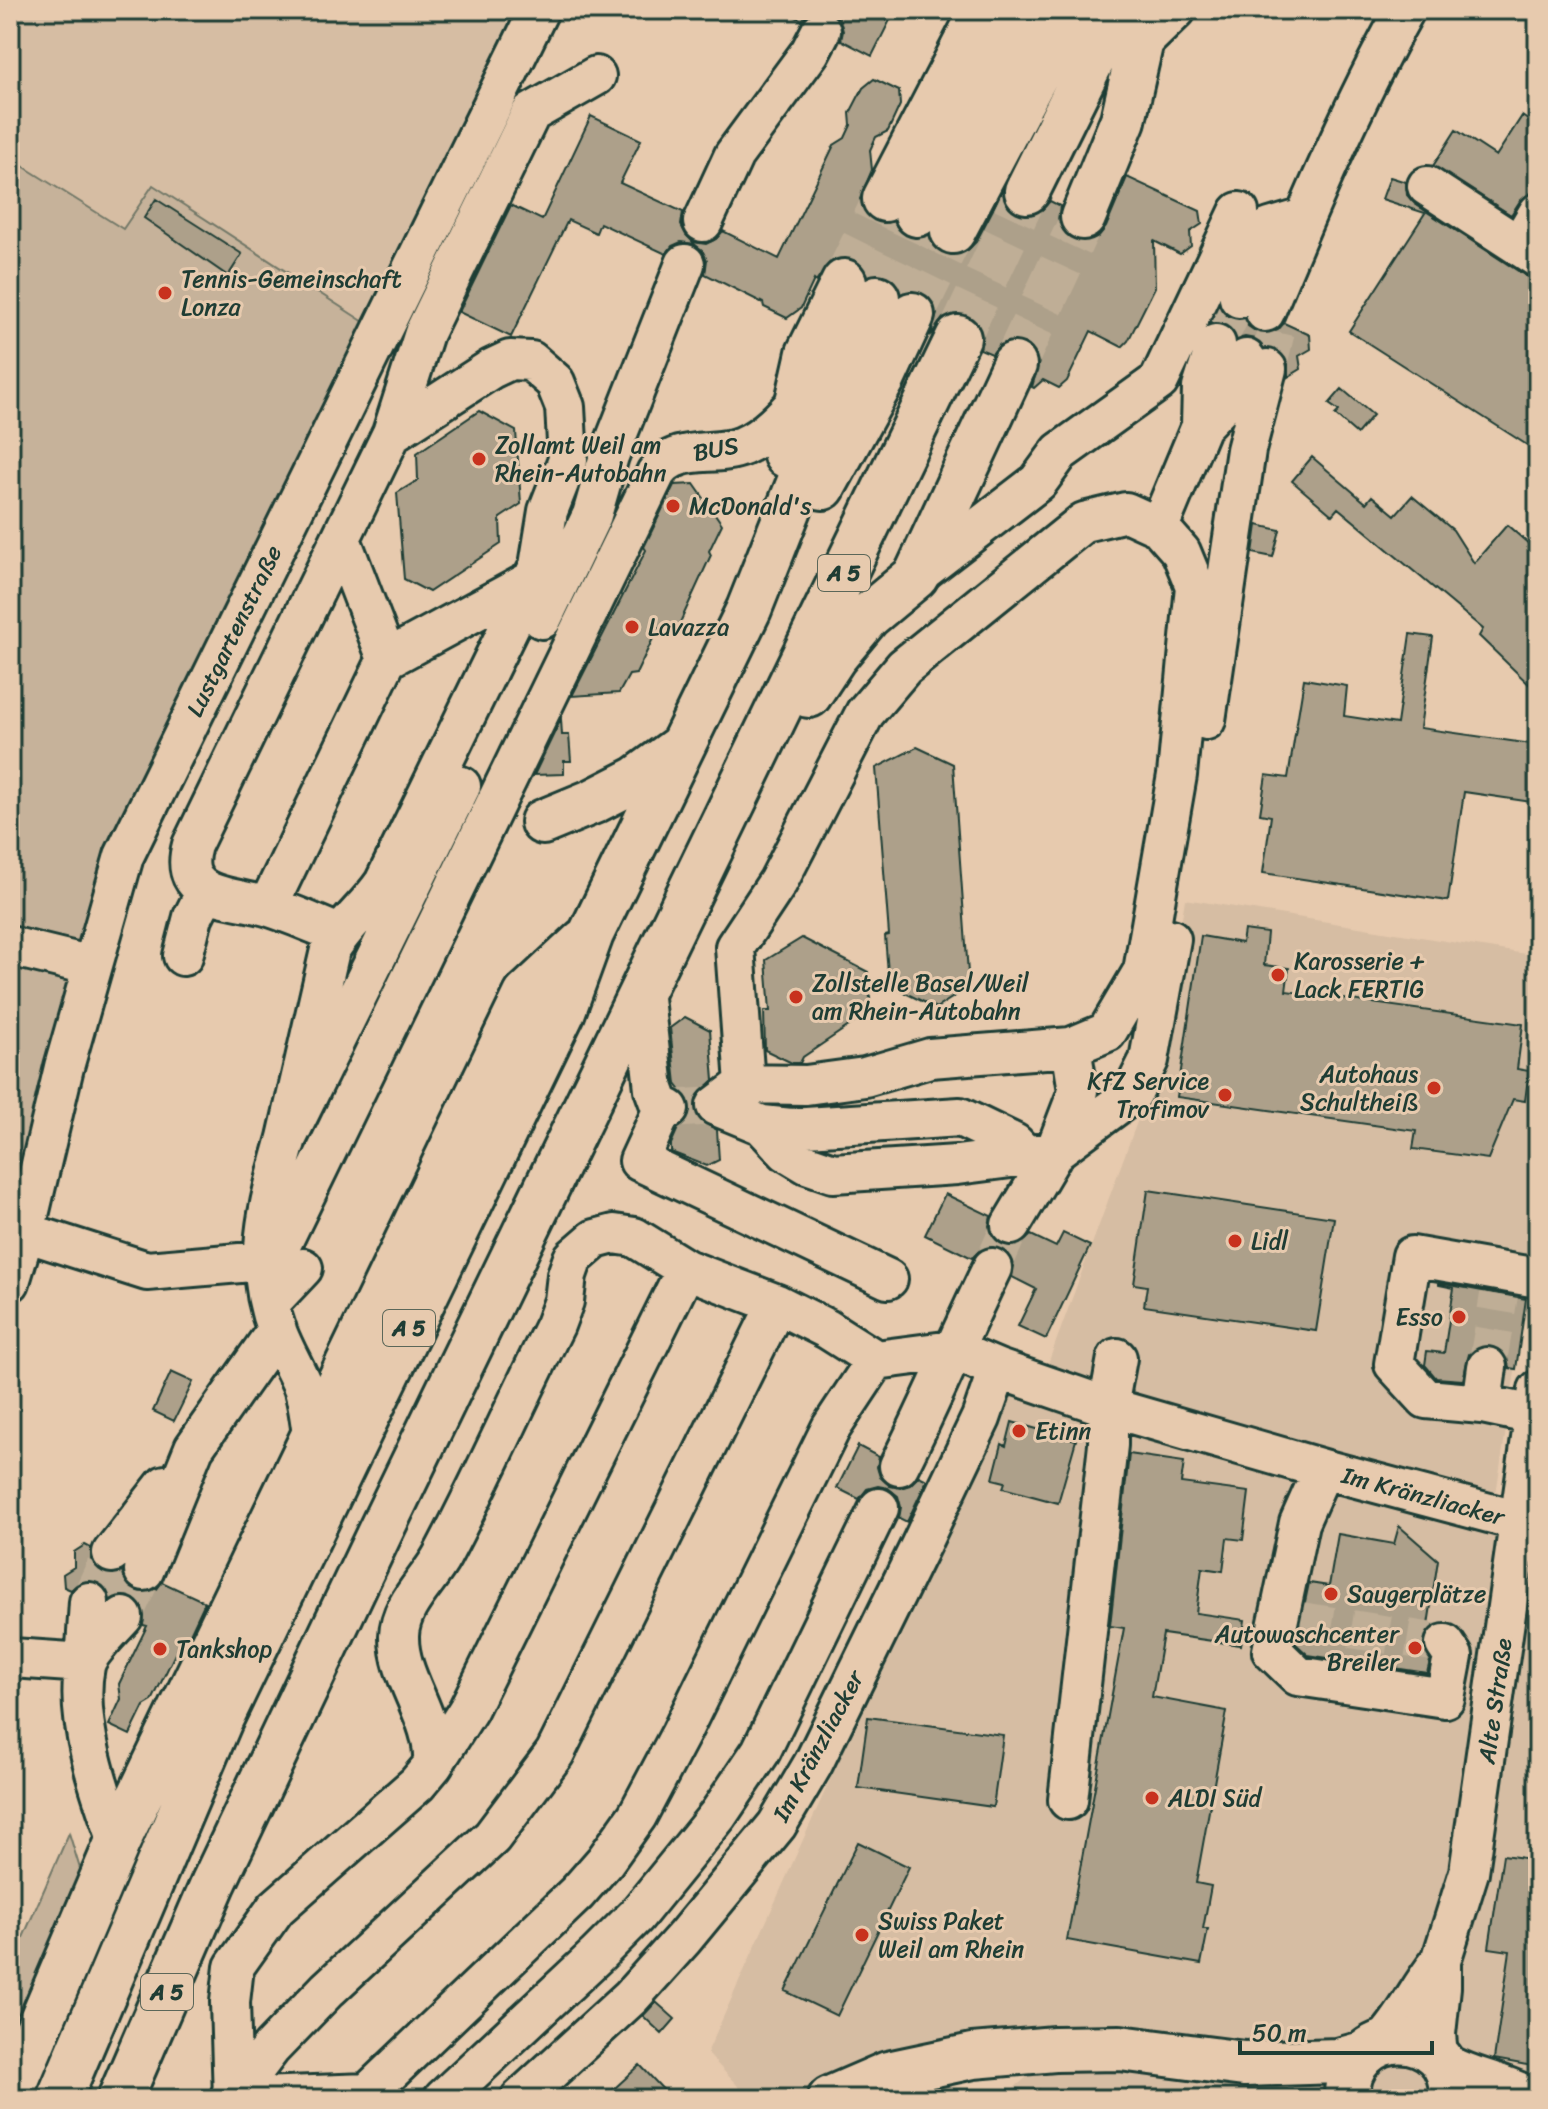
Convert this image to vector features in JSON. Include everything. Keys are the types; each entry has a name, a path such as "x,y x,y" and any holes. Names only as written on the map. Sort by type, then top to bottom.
{"main road":[{"path":"918,215 983,10"},
{"path":"918,215 1024,10"},
{"path":"918,215 1070,10"},
{"path":"1027,191 1133,22"},
{"path":"1083,217 1123,120 1133,22"},
{"name":"A 5","path":"59,2099 220,1720 563,1011 591,934 749,609 845,368 877,298 809,353 749,609"},
{"name":"A 5","path":"120,2099 213,1884 387,1518 958,338"},
{"path":"730,809 843,647 868,616 916,576 1014,365"},
{"path":"543,822 637,779 683,745"},
{"path":"10,2095 118,1841 526,995 591,934"},
{"path":"830,2099 888,2074 973,2056 1055,2049 1120,2048 1244,2064 1338,2061 1398,2040 1413,2041 1446,2074 1510,2090 1527,2099"},
{"path":"1347,2099 1347,2081 1353,2067 1373,2048"},
{"path":"1244,2064 1332,2099"}],"street":[{"name":"Lustgartenstraße","path":"10,1282 64,1067 124,856 539,10"},
{"path":"1133,22 1176,10"},
{"path":"1261,309 1370,74 1405,10"},
{"path":"703,222 734,155 810,52 821,31"},
{"path":"339,934 268,906 206,891 191,873 188,860 192,845 392,433 424,333 531,113 596,76"},
{"path":"1427,186 1528,251 1538,213"},
{"path":"916,576 1038,482 1060,452 1159,381 1239,212"},
{"path":"287,1138 374,966 592,515 609,456 685,264"},
{"path":"745,1084 735,947 778,882 865,713 904,667 1084,522 1126,512 1159,527 1181,552 1195,586 1177,775 1143,971 1107,1032 1071,1047 930,1058 865,1077 806,1085 745,1084 716,1106 762,1125 787,1152 807,1164 833,1173 957,1165 1040,1154 1132,1094 1149,1060 1218,643 1246,450 1243,357 1226,400 1201,426 1159,527"},
{"path":"268,906 387,659 535,574 548,511 568,460 565,407 555,382 531,361 510,360 491,369 392,433"},
{"name":"BUS","path":"480,838 656,473 663,464 680,455 741,447 778,422 800,398"},
{"path":"312,1435 304,1390 273,1317 263,1261 264,1224 330,950 339,934 368,906 384,883 535,574 609,456"},
{"path":"341,539 387,659"},
{"path":"25,1232 147,1271 263,1261 283,1241 480,838 543,822"},
{"path":"183,956 193,917 206,891"},
{"path":"10,946 92,966"},
{"path":"643,989 654,1089 665,1110 639,1161 888,1279"},
{"path":"1011,1225 1040,1154 1078,1091 1071,1047"},
{"path":"433,1765 431,1734 401,1649 401,1624 412,1600 440,1559 555,1325 564,1301 573,1258 595,1239 614,1234 634,1237 686,1269 777,1304 827,1329 876,1360 953,1350"},
{"path":"1513,1282 1412,1256 1394,1364 1426,1399 1482,1404 1536,1402"},
{"path":"128,1562 303,1268"},
{"path":"899,1466 935,1396 992,1268"},
{"path":"232,2098 230,2002 234,1967 276,1908 417,1784 433,1765 468,1710 686,1269"},
{"path":"232,2098 271,2048 327,1990 492,1837 555,1753 777,1304"},
{"name":"Im Kränzliacker","path":"953,1350 1108,1407 1529,1524"},
{"path":"1068,1800 1108,1445 1108,1407 1117,1358"},
{"path":"232,2098 368,2093 577,1893 605,1861 637,1816 681,1733 831,1428 876,1360"},
{"path":"1482,1404 1487,1367"},
{"name":"Im Kränzliacker","path":"520,2099 631,1997 777,1825 813,1764 920,1546 981,1418 998,1369"},
{"name":"Alte Straße","path":"1446,2074 1436,2034 1441,1961 1469,1872 1529,1524 1536,1402"},
{"path":"1323,1469 1299,1523 1287,1616 1272,1651 1298,1676 1445,1698 1453,1656 1445,1644"},
{"path":"443,2099 636,1916 718,1815 761,1751 879,1508"},
{"path":"106,1610 85,1663 86,1733 97,1785 118,1841"},
{"path":"12,1658 85,1663"},
{"name":"Alte Straße","path":"1373,2048 1401,2024 1423,1983 1441,1961"}],"shaded area":[{"path":"10,10 518,10 365,322 153,185 123,229 10,158"},
{"path":"10,158 123,229 153,185 381,333 98,880 11,1204"},
{"path":"1185,899 1538,956 1538,1224 1491,1526 1538,1467 1538,2099 1001,2099 1075,2036 809,2099 750,2099 707,2053 1007,1387 1046,1369 1158,1065"},
{"path":"69,1833 81,1872 10,2035 10,1967"},
{"path":"1019,2089 1116,2094 1112,2099 963,2099"}],"building":[{"path":"781,10 817,10 802,20"},
{"path":"825,10 895,10 872,56 841,40 843,31 840,20"},
{"path":"874,79 899,91 900,105 888,131 876,137 870,150 872,170 860,199 864,212 874,221 885,224 894,222 906,236 917,239 929,236 932,245 942,253 955,256 966,252 976,242 1002,192 1006,204 1017,214 1028,216 1040,212 1050,201 1060,206 1058,220 1063,232 1073,240 1086,242 1098,237 1106,227 1127,177 1200,211 1202,224 1190,232 1191,246 1180,254 1154,241 1155,287 1122,347 1091,331 1067,381 1059,388 1043,380 1034,388 1039,362 1035,351 1025,343 1011,340 1000,344 992,354 980,349 983,335 978,323 970,316 957,313 943,318 930,336 937,314 932,300 922,292 910,290 901,293 897,283 887,275 875,273 867,276 864,268 854,259 842,257 830,262 816,282 814,280 801,308 787,318 705,274 707,260 702,250 694,244 681,242 672,246 666,254 600,223 596,233 568,220 511,337 459,312 511,205 542,220 591,116 641,140 620,183 683,212 681,225 693,242 706,244 723,231 779,259 834,145 845,138 851,125 850,113 863,88"},
{"path":"1522,116 1538,127 1538,184 1520,201 1511,215 1433,166 1456,130 1496,156"},
{"path":"1390,177 1406,182 1407,195 1415,204 1526,276 1538,280 1538,452 1349,331 1425,213 1382,199"},
{"path":"156,199 242,254 228,276 144,218"},
{"path":"1219,306 1229,318 1245,319 1248,326 1257,332 1269,334 1284,323 1310,335 1311,349 1299,356 1301,369 1288,377 1288,364 1282,353 1265,348 1255,339 1237,339 1233,330 1223,323 1211,323"},
{"path":"1342,389 1373,415 1357,434 1335,415 1339,411 1329,404"},
{"path":"479,411 516,431 521,504 500,518 501,544 429,592 404,579 397,493 418,480 417,453"},
{"path":"1312,457 1366,503 1372,496 1395,515 1412,496 1453,530 1474,563 1507,525 1538,552 1538,693 1479,636 1483,629 1338,508 1332,515 1292,481"},
{"path":"694,484 722,524 678,627 658,628 636,674 629,675 619,693 572,696 646,550 644,547 674,485"},
{"path":"1257,525 1280,530 1273,557 1253,553"},
{"path":"1410,634 1433,637 1420,728 1538,745 1538,803 1464,792 1448,901 1263,873 1271,816 1260,814 1266,775 1288,778 1304,679 1347,686 1344,716 1397,724"},
{"path":"561,719 562,735 569,735 571,761 564,761 564,774 534,775"},
{"path":"917,747 953,764 969,987 936,1008 889,985 885,936 889,935 876,768"},
{"path":"1244,930 1267,933 1264,965 1289,968 1286,991 1523,1024 1517,1069 1529,1071 1525,1101 1513,1099 1488,1159 1413,1149 1416,1131 1177,1097 1201,936 1242,943"},
{"path":"802,938 868,972 871,1011 803,1057 800,1063 792,1063 765,1050 764,1011 770,1011 766,960"},
{"path":"685,1017 710,1030 714,1080 696,1097 694,1108 699,1120 717,1130 719,1160 707,1166 671,1152 678,1128 685,1124 690,1114 690,1102 676,1084 670,1028"},
{"name":"Lidl","path":"1148,1190 1334,1218 1316,1331 1144,1306 1147,1286 1134,1284"},
{"path":"945,1194 991,1216 989,1226 1000,1244 1012,1247 1031,1235 1056,1247 1063,1233 1090,1246 1046,1339 1018,1326 1036,1289 1012,1277 1014,1266 1010,1255 1001,1248 991,1246 980,1250 972,1258 925,1235"},
{"path":"1439,1283 1526,1299 1516,1369 1509,1368 1501,1350 1489,1345 1478,1347 1469,1354 1463,1380 1436,1378 1425,1365 1427,1351 1444,1353 1454,1288"},
{"path":"171,1372 193,1382 174,1421 153,1411"},
{"path":"1012,1422 1076,1440 1058,1503 1003,1488 1005,1482 993,1479 1002,1444 1006,1446"},
{"path":"858,1446 879,1457 877,1467 880,1477 890,1486 900,1488 910,1485 919,1476 927,1480 907,1522 899,1518 901,1507 898,1496 888,1488 878,1486 867,1489 859,1499 837,1488"},
{"name":"ALDI Süd","path":"1129,1454 1184,1462 1181,1483 1249,1492 1243,1540 1227,1538 1223,1571 1202,1568 1196,1613 1245,1620 1241,1645 1163,1634 1152,1697 1227,1711 1196,1883 1211,1886 1203,1929 1208,1929 1201,1964 1067,1940 1124,1628 1110,1626"},
{"path":"1399,1526 1438,1560 1428,1625 1433,1626 1426,1634 1423,1645 1430,1661 1427,1673 1308,1655 1296,1644 1309,1583 1329,1586 1338,1534 1394,1544"},
{"path":"85,1545 91,1548 91,1560 98,1570 110,1575 122,1572 126,1584 135,1591 148,1593 157,1589 162,1582 205,1602 183,1649 175,1654 152,1701 144,1706 130,1735 109,1725 121,1699 119,1684 147,1626 143,1625 144,1611 138,1601 129,1596 117,1596 110,1600 102,1584 91,1580 80,1582 71,1590 64,1587 63,1574 74,1567 74,1552"},
{"path":"868,1717 1003,1735 993,1807 858,1788"},
{"path":"858,1842 909,1867 837,2016 785,1991"},
{"path":"1503,1855 1538,1860 1538,2067 1494,2059 1510,1951 1489,1948"},
{"path":"656,2002 675,2019 662,2034 643,2016"},
{"path":"640,2065 672,2099 603,2099"}],"tunnel":[{"path":"958,338 1027,191"},
{"path":"844,282 885,199"},
{"path":"877,298 917,214"},
{"path":"1014,365 1083,217"},
{"path":"912,315 953,231"},
{"path":"1216,344 1239,298"},
{"path":"1267,369 1279,318"},
{"path":"669,1109 716,1106"},
{"path":"992,1268 1011,1225"},
{"path":"1487,1367 1499,1295"},
{"path":"89,1602 112,1553"},
{"path":"123,1617 144,1571"},
{"path":"1295,1620 1445,1644"}],"place":[{"name":"Tennis-Gemeinschaft Lonza","path":"165,293"},
{"name":"Zollamt Weil am Rhein-Autobahn","path":"479,459"},
{"name":"McDonald's","path":"673,506"},
{"name":"Lavazza","path":"632,627"},
{"name":"Karosserie + Lack FERTIG","path":"1278,975"},
{"name":"Zollstelle Basel/Weil am Rhein-Autobahn","path":"796,997"},
{"name":"Autohaus Schultheiß","path":"1434,1088"},
{"name":"KfZ Service Trofimov","path":"1225,1095"},
{"name":"Lidl","path":"1235,1241"},
{"name":"Esso","path":"1459,1317"},
{"name":"Etinn","path":"1019,1431"},
{"name":"Saugerplätze","path":"1331,1594"},
{"name":"Autowaschcenter Breiler","path":"1415,1648"},
{"name":"Tankshop","path":"160,1649"},
{"name":"ALDI Süd","path":"1152,1798"},
{"name":"Swiss Paket Weil am Rhein","path":"862,1935"}]}
